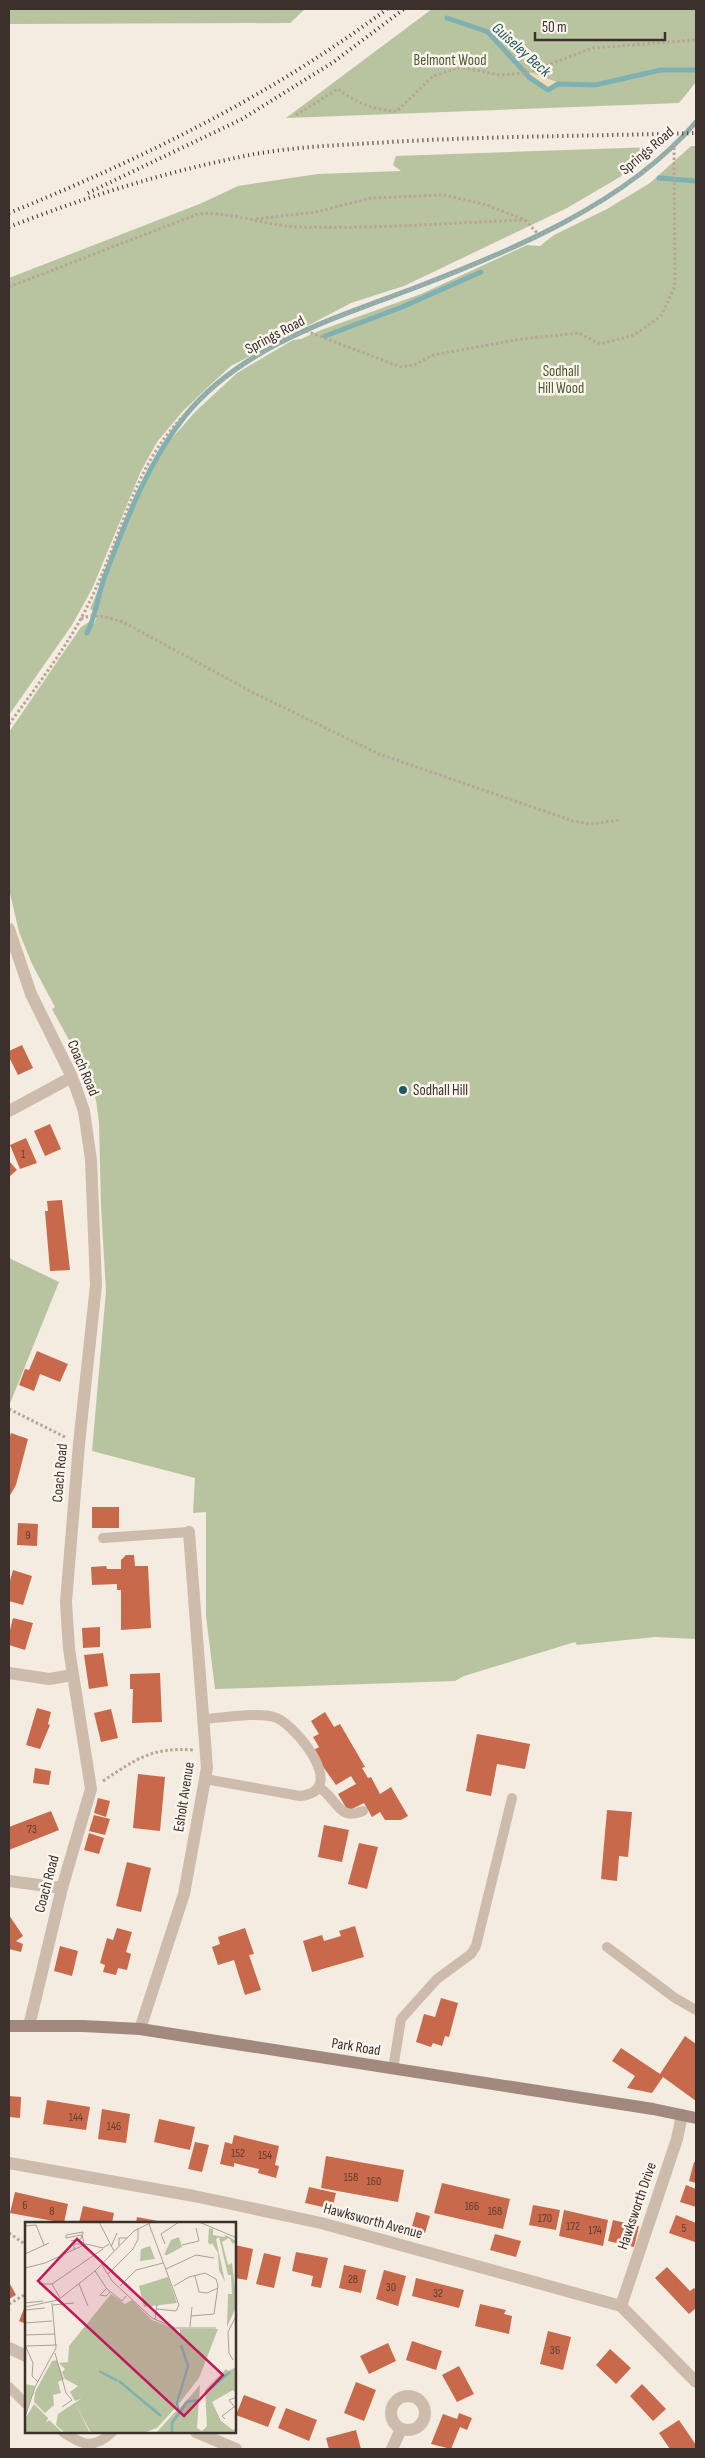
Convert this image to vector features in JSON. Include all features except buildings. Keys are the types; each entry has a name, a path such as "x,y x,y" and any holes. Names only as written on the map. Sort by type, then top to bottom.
{"main road":[{"name":"Park Road","path":"9,2026 140,2029 696,2118"}],"street":[{"name":"Coach Road","path":"9,929 31,994 72,1077 84,1111 91,1160 96,1285 79,1444 66,1602 73,1676 91,1789 62,1888 29,2026"},
{"path":"9,1111 72,1077"},
{"name":"Esholt Avenue","path":"140,2029 184,1894 205,1779 204,1719 189,1532"},
{"path":"9,1673 49,1679 73,1676"},
{"path":"9,1881 62,1888"},
{"name":"Hawksworth Drive","path":"621,2306 677,2138 682,2115"},
{"name":"Hawksworth Avenue","path":"9,2162 194,2196 320,2223 621,2306 696,2382"},
{"path":"9,2348 25,2356"},
{"path":"392,2449 401,2429"},
{"path":"198,2433 236,2449"}],"lane":[{"path":"103,1538 189,1532"},
{"path":"204,1719 265,1715 276,1718 295,1732 312,1757 321,1774 320,1788"},
{"path":"205,1779 300,1796 308,1795 320,1788"},
{"path":"320,1788 331,1797 345,1814 349,1816 363,1811"},
{"path":"393,2069 401,2019 437,1979 471,1954 476,1946 512,1798"},
{"path":"607,1947 676,1998 696,2010"},
{"path":"9,2387 25,2403"},
{"path":"64,2433 80,2443 90,2444 103,2441 111,2433"}],"path":[{"path":"296,114 338,89 350,98 385,111 397,111 433,76 460,67 500,75 526,73 593,48 696,40"},
{"name":"Springs Road","path":"9,724 80,620 97,587 144,472 161,442 235,370 254,357 324,322 448,274 567,220 638,177 696,122"},
{"path":"306,331 401,367 414,365 434,355 522,339 579,333 600,344 634,335 661,316 675,286 674,144"},
{"path":"254,219 316,212 371,198 436,195 488,204 525,220 538,234"},
{"path":"9,287 198,214 216,213 282,226 319,228 525,220"},
{"path":"80,620 87,616 102,616 123,622 252,692 378,754 572,821 590,824 618,820"},
{"path":"9,1409 79,1444"},
{"path":"91,1789 137,1758 170,1749 206,1751"},
{"path":"9,2233 25,2244"},
{"path":"9,2304 25,2295"}],"green space":[{"path":"9,9 305,9 290,23 9,24"},
{"name":"Belmont Wood","path":"432,9 696,9 696,82 679,103 286,118"},
{"name":"Sodhall Hill Wood","path":"691,146 696,146 696,1639 655,1637 577,1645 575,1642 464,1676 455,1681 215,1689 206,1616 206,1512 193,1513 195,1478 92,1451 106,1291 99,1123 96,1100 81,1062 52,1009 55,1007 32,964 19,932 9,889 9,732 81,627 89,622 94,624 98,614 90,609 148,470 164,447 196,411 237,373 293,340 301,339 421,294 527,245 540,246 554,235 607,209 650,183"},
{"path":"654,147 620,177 567,208 404,286 351,303 231,366 183,411 157,442 141,471 92,589 72,625 9,715 9,278 202,203 238,186 318,174 401,171 393,165 396,156"},
{"path":"9,1258 59,1282 9,1406"}],"sand":[{"path":"524,70 557,82 548,87"}],"waterway":[{"name":"Guiseley Beck","path":"447,18 488,32 530,78 548,90 558,84 595,85 661,70 696,70"},
{"path":"87,633 103,580 130,511 149,471 185,416 207,392 232,372 288,338 349,312 486,259 564,222 636,178 668,151 696,122"},
{"path":"659,178 696,181"},
{"path":"325,336 402,307 481,272"}],"railway":[{"path":"9,213 108,170 205,123 298,70 387,9"},
{"path":"88,193 242,119 332,63 404,9"},
{"path":"9,227 99,194 161,176 224,160 272,151 428,140 696,133"}],"place":[{"name":"Sodhall Hill","path":"403,1090"}]}
